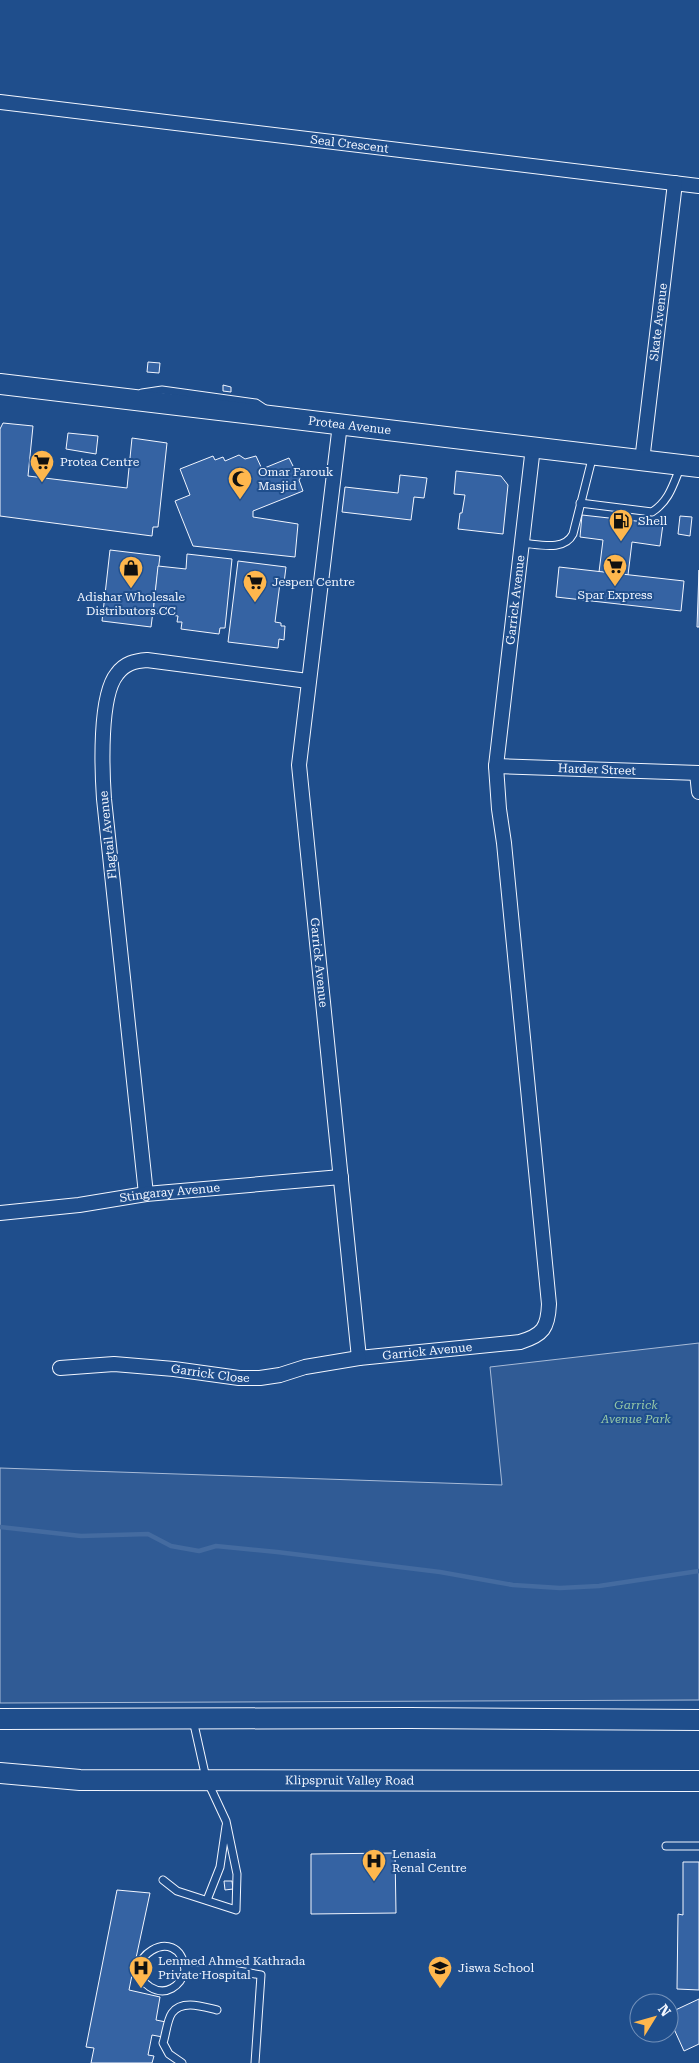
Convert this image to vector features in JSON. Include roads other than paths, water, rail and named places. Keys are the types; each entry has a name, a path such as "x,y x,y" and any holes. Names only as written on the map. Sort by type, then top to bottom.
{"main road":[{"name":"Protea Avenue","path":"0,384 690,466"},
{"path":"0,1719 409,1718 699,1720"},
{"name":"Klipspruit Valley Road","path":"0,1773 80,1780 206,1778 699,1780"},
{"path":"676,1781 699,1785"}],"street":[{"name":"Seal Crescent","path":"0,102 699,186"},
{"name":"Skate Avenue","path":"642,461 675,183"},
{"name":"Garrick Avenue","path":"340,424 299,753 299,778 359,1358 520,1342 539,1334 544,1329 548,1320 548,1295 496,766 533,447"},
{"name":"Flagtail Avenue","path":"146,1194 104,799 102,751 106,707 111,684 116,674 127,664 147,660 308,681"},
{"name":"Harder Street","path":"496,766 698,773"},
{"path":"698,773 699,792"},
{"name":"Stingaray Avenue","path":"0,1213 79,1205 146,1194 341,1177"},
{"name":"Garrick Close","path":"60,1368 114,1364 174,1369 239,1378 260,1378 280,1375 306,1367 359,1358"}],"lane":[{"path":"521,543 561,545 570,541 593,455"},
{"path":"580,503 652,512 661,506 690,466"},
{"path":"163,1880 177,1891 236,1910 237,1874 226,1820 206,1778 193,1720"},
{"path":"207,1900 220,1867 226,1820"},
{"path":"666,1846 699,1846"},
{"path":"164,1946 181,1956 185,1970 183,1977 173,1988 159,1991 146,1983 142,1977 140,1965 145,1954 150,1950 164,1946"},
{"path":"185,1970 226,1969 261,1975 256,2063"},
{"path":"182,2063 169,2054 163,2043 171,2014 178,2008 193,2004 217,2010"}],"waterway":[{"path":"0,1527 81,1536 148,1534 171,1546 199,1551 216,1546 277,1552 440,1572 513,1585 560,1588 599,1586 699,1571"}],"place":[{"name":"Protea Centre","path":"42,483"},
{"name":"Omar Farouk Masjid","path":"240,500"},
{"name":"Shell","path":"621,542"},
{"name":"Spar Express","path":"615,587"},
{"name":"Adishar Wholesale Distributors CC","path":"131,589"},
{"name":"Jespen Centre","path":"255,603"},
{"name":"Lenasia Renal Centre","path":"374,1882"},
{"name":"Lenmed Ahmed Kathrada Private Hospital","path":"141,1989"},
{"name":"Jiswa School","path":"440,1989"}],"park label":[{"name":"Garrick Avenue Park","path":"636,1412"}]}
